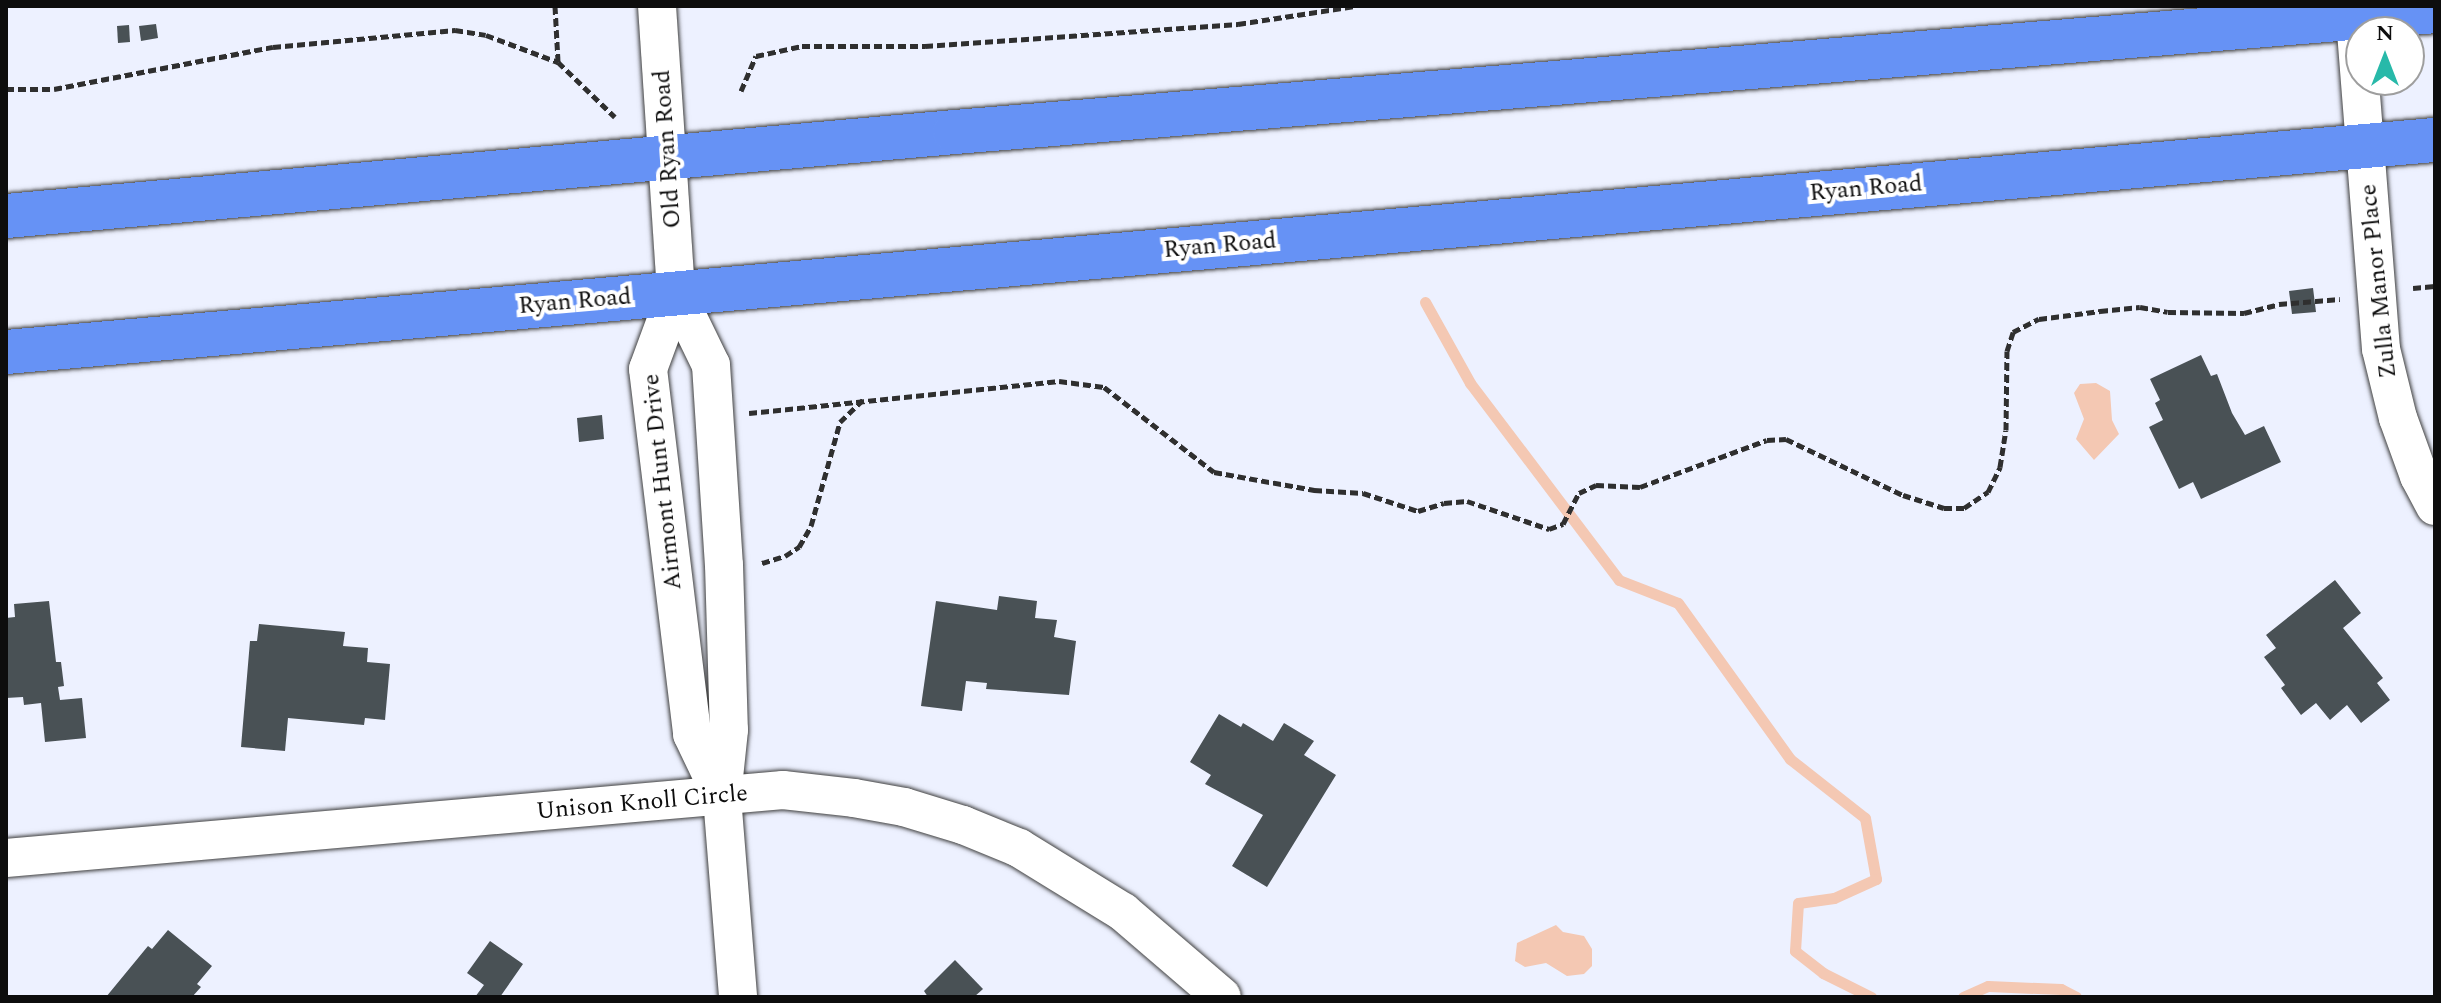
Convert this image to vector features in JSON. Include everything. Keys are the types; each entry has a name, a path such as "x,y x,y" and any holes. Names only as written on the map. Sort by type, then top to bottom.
{"main road":[{"path":"6,216 2354,11 2435,11"},
{"name":"Ryan Road","path":"6,352 2435,140"}],"street":[{"name":"Old Ryan Road","path":"657,6 676,293"},
{"name":"Zulla Manor Place","path":"2354,11 2381,349 2398,418 2435,506"},
{"name":"Airmont Hunt Drive","path":"676,293 648,369 692,734 722,797"},
{"name":"Airmont Hunt Drive","path":"676,293 711,365 724,565 729,730 722,797 738,997"},
{"name":"Unison Knoll Circle","path":"6,858 783,790 854,798 904,807 963,825 1019,848 1073,878 1123,912 1222,997"}],"path":[{"path":"555,6 558,62"},
{"path":"741,91 756,56 802,46 925,46 1238,24 1355,6"},
{"path":"6,89 54,89 273,47 455,30 486,35 558,62 615,117"},
{"path":"740,414 864,398 1059,381 1104,387 1214,472 1314,490 1363,493 1418,511 1444,503 1467,501 1549,529 1563,524 1579,493 1596,485 1640,487 1767,440 1786,439 1903,495 1944,508 1964,508 1988,492 2000,467 2006,430 2007,351 2013,332 2039,319 2140,307 2168,312 2223,310 2244,313 2279,304 2435,286"},
{"path":"750,564 785,556 799,547 811,526 840,422 864,398"}],"shaded area":[{"path":"2096,383 2110,391 2112,420 2119,434 2094,460 2076,439 2084,419 2074,393 2080,384"},
{"path":"1556,925 1563,932 1584,936 1592,949 1592,966 1584,974 1567,976 1546,963 1525,967 1515,961 1517,943"}],"building":[{"path":"156,24 158,38 141,41 139,26"},
{"path":"129,25 130,42 118,43 117,26"},
{"path":"2313,288 2316,312 2292,314 2289,291"},
{"path":"2201,355 2211,376 2217,374 2232,413 2245,435 2264,426 2281,462 2201,499 2193,482 2179,489 2149,427 2163,420 2155,403 2160,400 2150,379"},
{"path":"602,415 604,439 579,442 577,418"},
{"path":"2335,580 2361,613 2343,628 2383,678 2377,683 2390,700 2361,723 2347,705 2330,720 2316,703 2301,715 2281,688 2285,685 2264,657 2276,648 2266,635"},
{"path":"999,596 1037,601 1035,618 1057,620 1054,637 1076,641 1069,695 986,689 987,683 966,681 962,711 921,706 936,601 997,610"},
{"path":"49,601 56,662 61,662 64,686 58,687 60,700 82,698 86,738 45,742 41,703 24,705 23,697 6,698 6,618 15,617 14,604"},
{"path":"259,624 345,632 343,646 368,648 367,662 390,664 385,720 365,718 364,725 288,718 285,751 241,747 250,641 257,641"},
{"path":"1219,714 1241,727 1243,723 1273,741 1284,723 1314,741 1304,755 1336,775 1267,887 1232,866 1263,815 1205,784 1211,775 1190,762"},
{"path":"168,930 212,966 197,984 201,987 192,997 106,997 148,946 152,949"},
{"path":"490,941 523,964 500,997 475,997 484,985 467,973"},
{"path":"955,960 983,989 974,997 928,997 924,991"}],"waterway":[{"path":"1425,302 1470,383 1619,580 1678,603 1790,759 1865,818 1876,879 1834,898 1798,903 1795,951 1823,973 1871,997"},
{"path":"1963,997 1988,986 2061,989 2076,997"}]}
